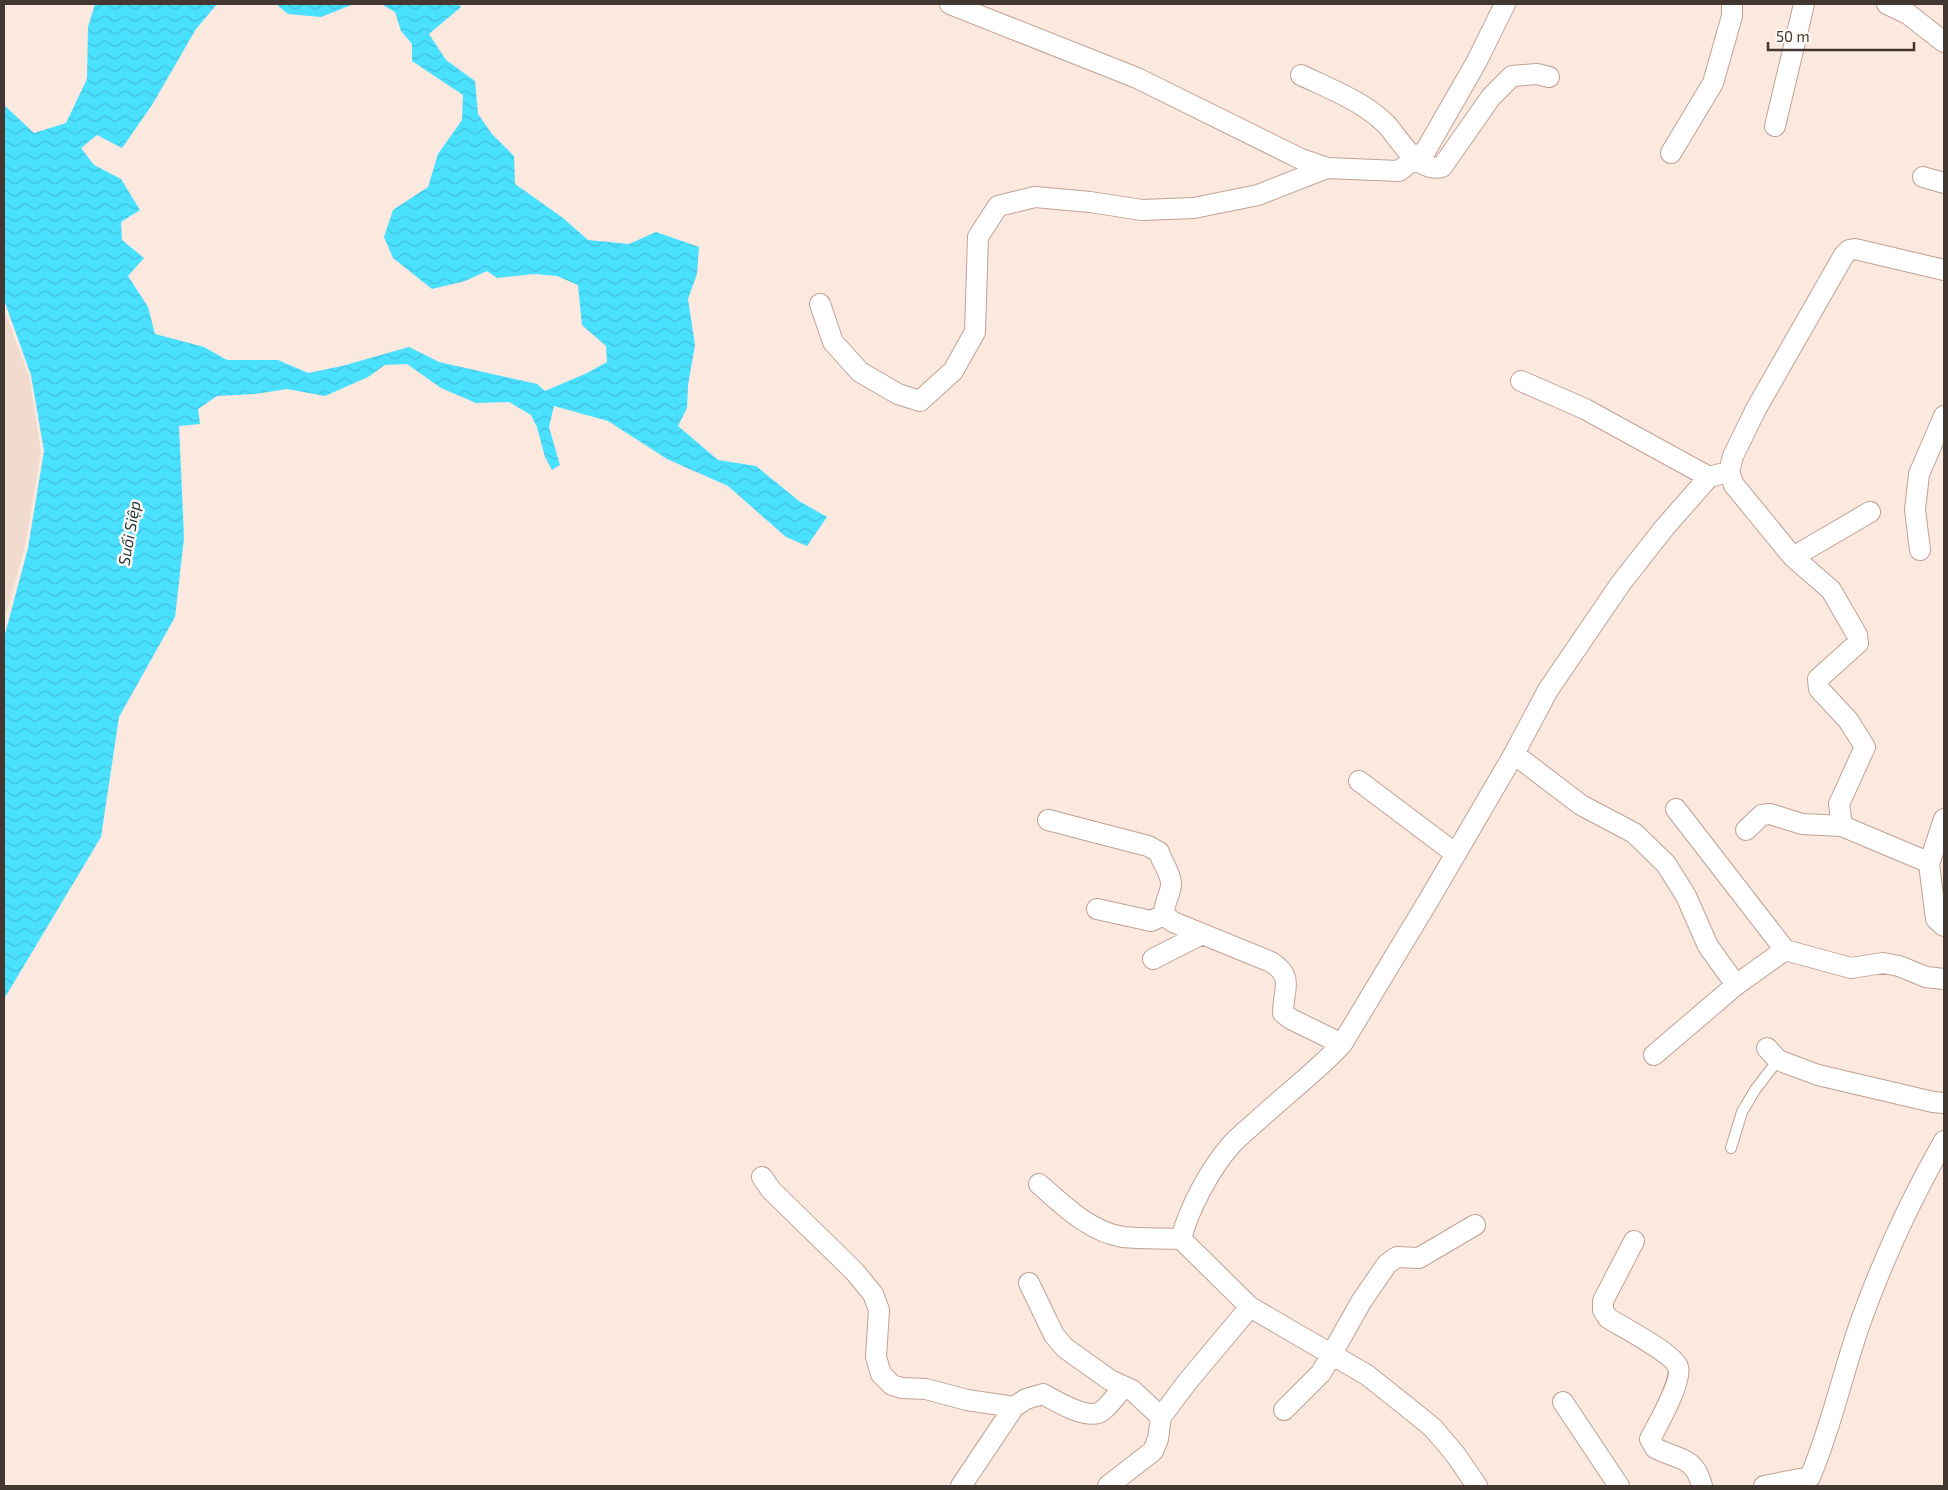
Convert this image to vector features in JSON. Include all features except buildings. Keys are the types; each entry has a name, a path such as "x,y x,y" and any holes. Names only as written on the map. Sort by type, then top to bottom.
{"street":[{"path":"950,4 1137,78 1301,159 1327,168 1399,172 1426,150 1478,61 1505,4"},
{"path":"1671,153 1713,83 1732,16 1732,4"},
{"path":"1774,126 1804,4"},
{"path":"1887,4 1908,9 1944,42"},
{"path":"1301,75 1363,106 1387,125 1400,144 1415,159 1432,168 1442,167 1491,97 1512,76 1537,74 1549,77"},
{"path":"820,304 833,342 860,372 898,394 920,401 953,371 975,332 978,236 998,206 1035,197 1090,202 1142,210 1194,208 1258,195 1327,168"},
{"path":"1924,177 1944,183"},
{"path":"1842,826 1839,804 1865,748 1848,720 1819,689 1818,679 1858,643 1857,635 1831,590 1793,557 1745,500 1734,485 1729,472 1733,456 1756,409 1844,255 1849,250 1856,249 1944,270"},
{"path":"1521,381 1585,409 1709,477"},
{"path":"1920,550 1915,510 1919,474 1944,416"},
{"path":"1182,1239 1186,1221 1200,1192 1232,1144 1287,1093 1324,1063 1342,1044 1456,854 1514,754 1548,690 1616,591 1665,527 1709,477 1729,472"},
{"path":"1793,557 1870,512"},
{"path":"1514,754 1581,805 1634,833 1666,864 1686,896 1708,946 1736,985"},
{"path":"1359,781 1456,854"},
{"path":"1676,809 1784,950 1851,968 1883,963 1899,966 1926,977 1944,979"},
{"path":"1746,830 1762,815 1770,814 1802,824 1842,826 1929,864"},
{"path":"1944,819 1929,864 1936,919 1944,926"},
{"path":"1048,820 1148,846 1159,852 1161,860 1169,873 1172,885 1163,905 1164,915 1173,922 1200,935 1282,968 1287,977 1283,1014 1342,1044"},
{"path":"1097,909 1151,921 1164,915"},
{"path":"1153,959 1200,935"},
{"path":"1654,1055 1736,985 1784,950"},
{"path":"1772,1054 1818,1075 1944,1103"},
{"path":"1764,1486 1813,1482 1862,1318 1918,1190 1944,1141"},
{"path":"762,1177 771,1190 854,1271 873,1294 879,1310 876,1357 881,1374 892,1385 902,1388 926,1389 967,1400 1014,1407"},
{"path":"1039,1184 1072,1212 1094,1226 1122,1236 1182,1239 1250,1307 1333,1354 1389,1391 1433,1428 1455,1454 1476,1486"},
{"path":"1284,1410 1321,1373 1360,1302 1386,1264 1397,1257 1419,1258 1475,1225"},
{"path":"1634,1241 1603,1301 1603,1310 1608,1318 1670,1356 1678,1367 1678,1379 1650,1439 1655,1448 1684,1459 1693,1465 1700,1477 1702,1486"},
{"path":"1029,1283 1054,1335 1065,1348 1110,1380 1132,1390 1161,1417"},
{"path":"1108,1486 1153,1451 1158,1439 1161,1417 1188,1381 1250,1307"},
{"path":"961,1486 1014,1407 1026,1399 1042,1394 1069,1408 1091,1414 1101,1411 1124,1387"},
{"path":"1562,1402 1619,1486"}],"lane":[{"path":"1731,1148 1742,1112 1772,1054"}],"shaded area":[{"path":"4,309 29,377 41,451 25,546 4,621"}],"water":[{"name":"Suối Siệp","path":"95,4 217,4 196,29 152,105 122,148 97,135 81,148 94,165 121,179 140,210 121,222 122,240 144,258 128,276 148,307 155,334 204,347 227,360 278,360 308,373 342,366 409,347 439,362 537,384 545,391 607,362 606,346 582,325 578,285 557,276 534,274 497,278 487,271 465,281 432,289 393,258 384,237 393,210 428,187 438,154 462,120 463,95 412,61 412,44 401,31 395,12 381,4 458,4 461,7 429,34 446,60 475,81 478,114 492,134 514,156 515,184 563,218 588,240 629,244 656,232 699,247 697,274 688,299 695,345 688,385 687,408 678,426 718,460 756,466 799,501 827,517 807,546 786,537 728,486 667,459 608,421 554,406 549,427 560,465 552,470 545,457 537,427 531,415 509,402 476,403 441,388 407,364 385,365 368,377 325,396 287,389 255,394 217,396 198,409 200,424 179,426 184,538 175,617 119,717 101,837 4,999 4,638 28,548 44,451 31,375 4,300 4,105 34,133 66,123 87,79 88,27"},
{"path":"276,4 354,4 321,17 288,14"}]}
